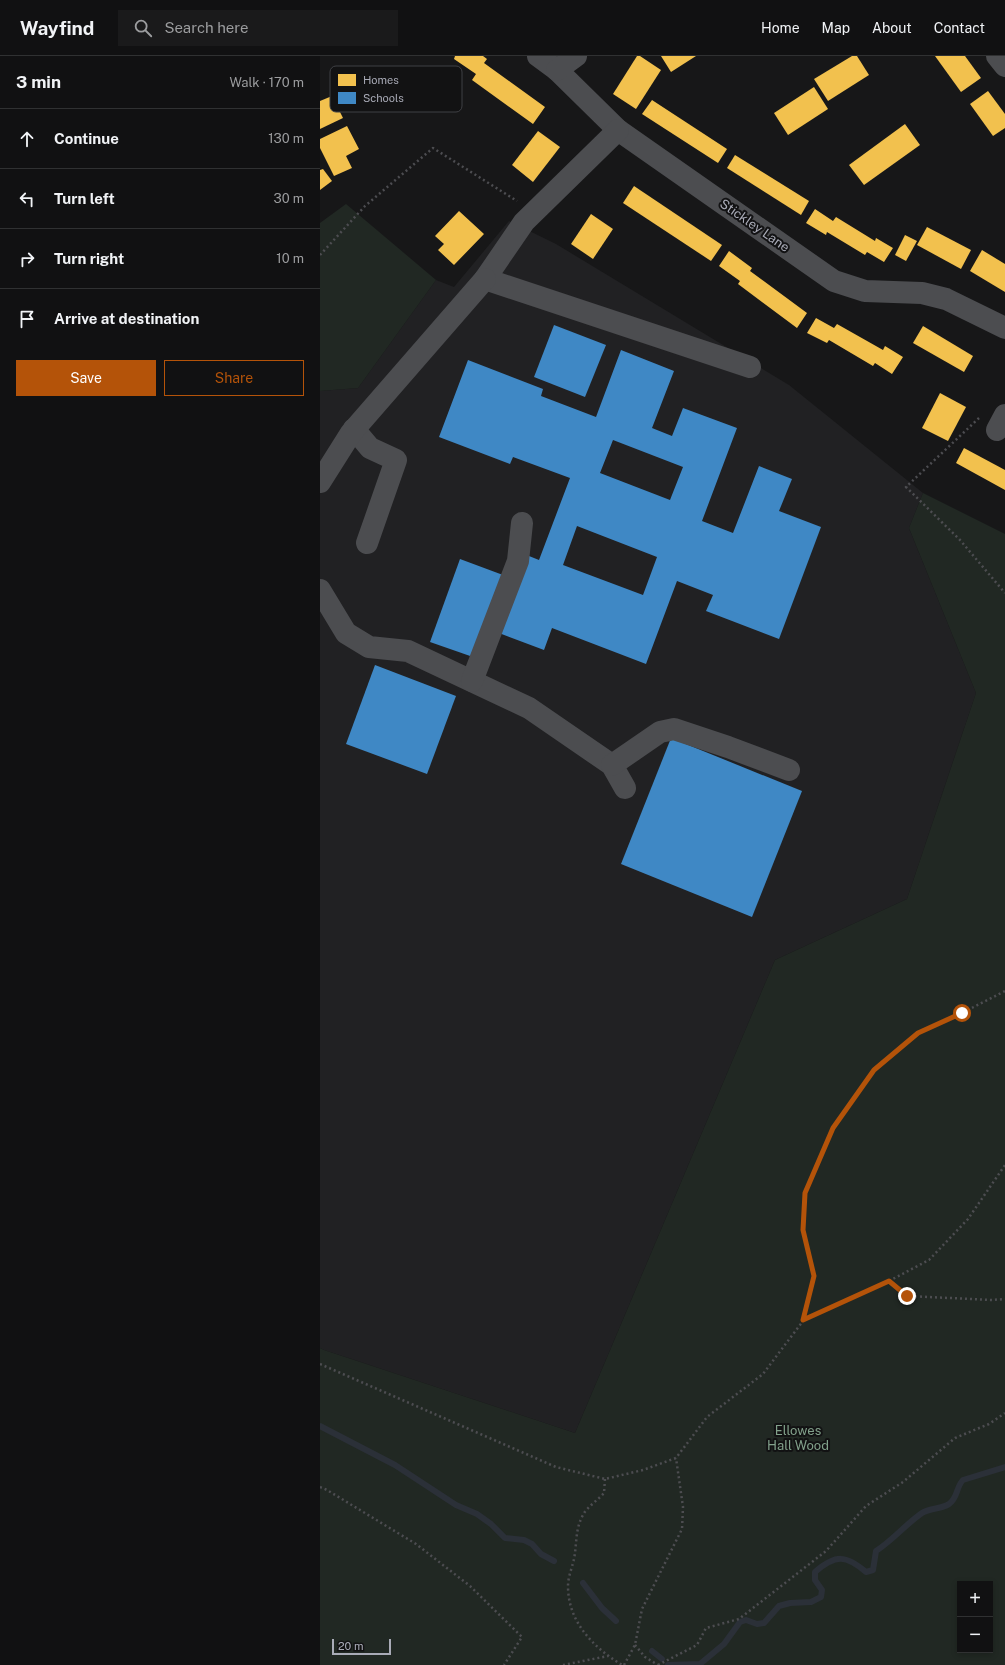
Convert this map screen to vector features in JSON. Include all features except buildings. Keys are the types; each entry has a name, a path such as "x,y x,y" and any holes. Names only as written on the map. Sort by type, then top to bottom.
{"street":[{"name":"Stickley Lane","path":"538,56 557,70 618,130 834,280 865,291 922,293 946,299 1005,328"},
{"path":"557,70 576,56"},
{"path":"997,56 1005,66"},
{"path":"320,482 354,430 485,278 530,217 618,130"},
{"path":"485,278 750,368"},
{"path":"354,430 370,448 396,460 367,543"},
{"path":"472,681 518,562 522,524"},
{"path":"320,590 346,633 370,647 408,651 529,708 612,765 625,788"},
{"path":"612,765 660,732 674,729 789,770"}],"path":[{"path":"320,255 365,206 433,148 530,217"},
{"path":"1001,422 980,417 906,487 960,540 1005,593"},
{"path":"320,1364 556,1467 605,1479 643,1470 676,1458 707,1418 763,1374 803,1320 814,1276 803,1230 805,1193 833,1128 874,1070 918,1033 1005,991"},
{"path":"803,1320 889,1281 929,1260 968,1220 1005,1165"},
{"path":"889,1281 907,1296 992,1300 1005,1298"},
{"path":"635,1645 645,1657 658,1665 697,1645 706,1628 739,1619 826,1551 866,1506 903,1482 954,1438 990,1424 1005,1412"},
{"path":"605,1479 604,1493 584,1513 578,1524 574,1559 571,1566 568,1585 570,1605 576,1622 582,1631 608,1656 623,1665 635,1645 642,1609 682,1529 682,1507 676,1458"},
{"path":"320,1487 416,1544 475,1591 522,1637 504,1665"},
{"path":"563,1665 608,1656"}],"shaded area":[{"path":"509,221 556,244 789,385 923,493 909,528 976,693 907,899 775,960 575,1433 320,1348 320,391 358,388 436,280 454,287"}],"green space":[{"path":"346,204 436,280 358,388 320,391 320,223"},
{"name":"Ellowes Hall Wood","path":"923,493 1005,534 1005,1665 320,1665 320,1348 575,1433 775,960 907,899 976,693 909,528"}],"waterway":[{"path":"320,1426 395,1465 456,1505 477,1514 491,1524 505,1538 524,1540 532,1544 541,1554 554,1561"},
{"path":"668,1665 700,1664 724,1644 740,1622 746,1620 757,1624 764,1623 779,1606 790,1603 811,1602 821,1597 822,1590 815,1580 815,1572 829,1562 841,1559 847,1560 853,1562 866,1572 873,1570 876,1551 922,1513 943,1507 952,1502 963,1480 1005,1467"},
{"path":"583,1583 602,1608 616,1621"},
{"path":"652,1651 662,1659"}],"route":[{"path":"907,1296 889,1281 803,1320 814,1276 803,1230 805,1193 833,1128 874,1070 918,1033 962,1013"}]}
